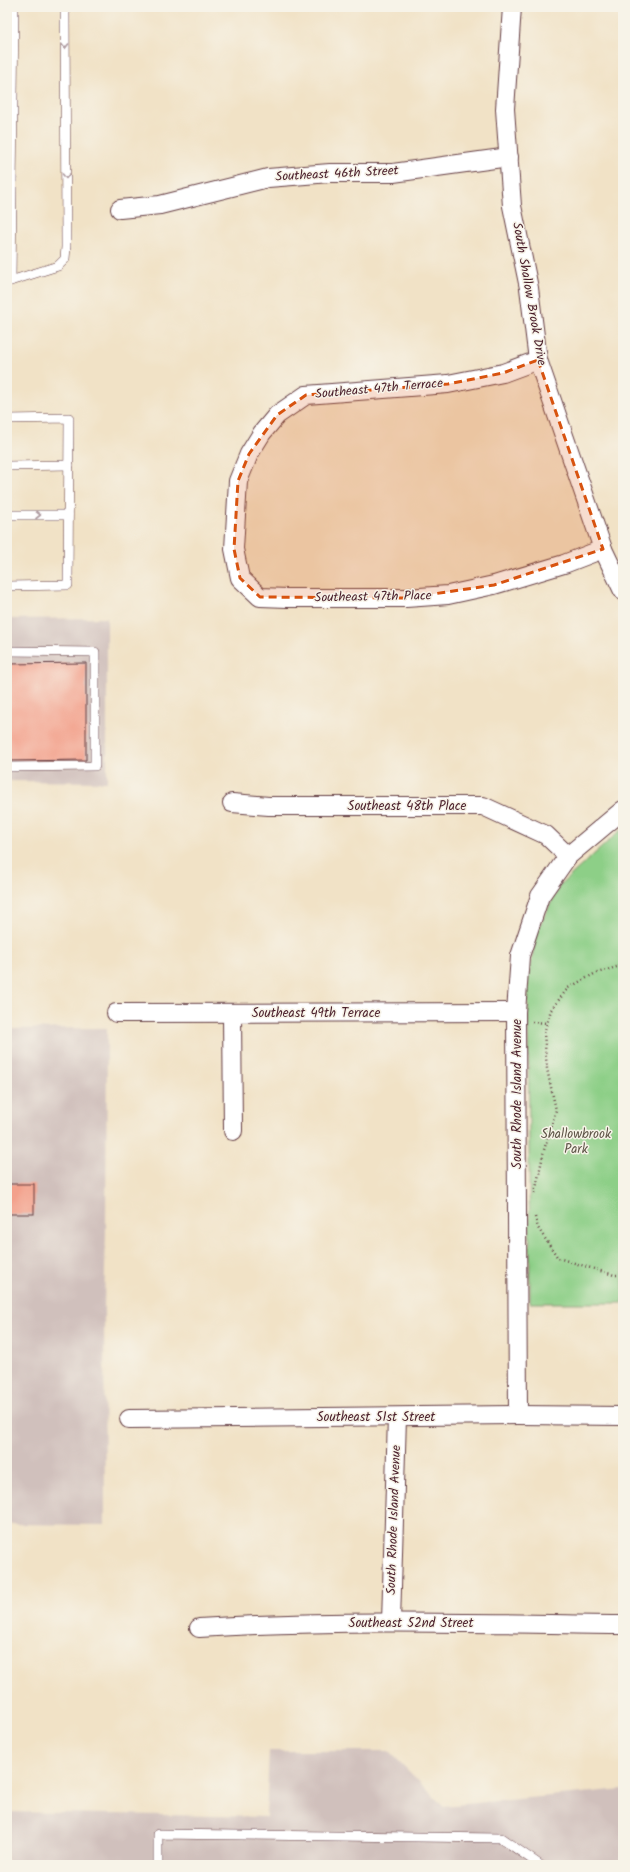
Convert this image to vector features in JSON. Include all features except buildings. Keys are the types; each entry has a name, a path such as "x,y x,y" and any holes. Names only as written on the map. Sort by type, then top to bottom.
{"street":[{"name":"South Shallow Brook Drive","path":"512,7 505,109 512,206 529,288 538,360 603,549 623,591"},
{"name":"Southeast 46th Street","path":"120,209 160,205 268,178 330,173 393,173 509,157"},
{"name":"Southeast 47th Terrace","path":"238,481 249,454 262,433 277,415 306,395 448,384 504,373 538,360"},
{"name":"Southeast 47th Place","path":"238,481 234,549 238,571 240,578 260,596 288,598 406,598 448,595 494,586 564,564 603,549"},
{"name":"Southeast 48th Place","path":"232,804 269,806 483,806 546,835 568,856"},
{"name":"South Rhode Island Avenue","path":"518,1415 516,1012 520,956 529,925 540,896 568,856 623,810"},
{"name":"Southeast 49th Terrace","path":"116,1013 516,1012"},
{"path":"232,1013 233,1131"},
{"name":"Southeast 51st Street","path":"129,1419 518,1415 623,1416"},
{"name":"South Rhode Island Avenue","path":"391,1622 396,1417"},
{"name":"Southeast 52nd Street","path":"199,1628 256,1624 391,1622 623,1625"}],"lane":[{"path":"14,7 9,281 58,266 64,259 66,247 65,7"},
{"path":"7,419 70,418 68,586 7,586"},
{"path":"7,466 69,465"},
{"path":"7,515 68,515"},
{"path":"7,651 96,652 95,766 7,767"},
{"path":"158,1865 158,1834 501,1838 540,1865"}],"path":[{"path":"534,1199 544,1150 556,1110 547,1069 544,1033 550,1010 568,988 594,974 623,965"},
{"path":"533,1211 538,1228 558,1258 614,1275 623,1275"}],"highlighted area":[{"path":"538,360 603,549 494,585 406,598 260,597 240,578 234,549 238,481 249,454 277,415 306,395 448,384 503,373"}],"shaded area":[{"path":"107,618 107,782 7,781 7,619"},
{"path":"107,1028 104,1308 105,1525 7,1524 7,1029"},
{"path":"269,1751 389,1751 443,1806 623,1789 623,1865 7,1865 7,1812 266,1817"}],"green space":[{"name":"Shallowbrook Park","path":"623,828 623,1303 530,1303 528,980 537,931 560,885"}]}
